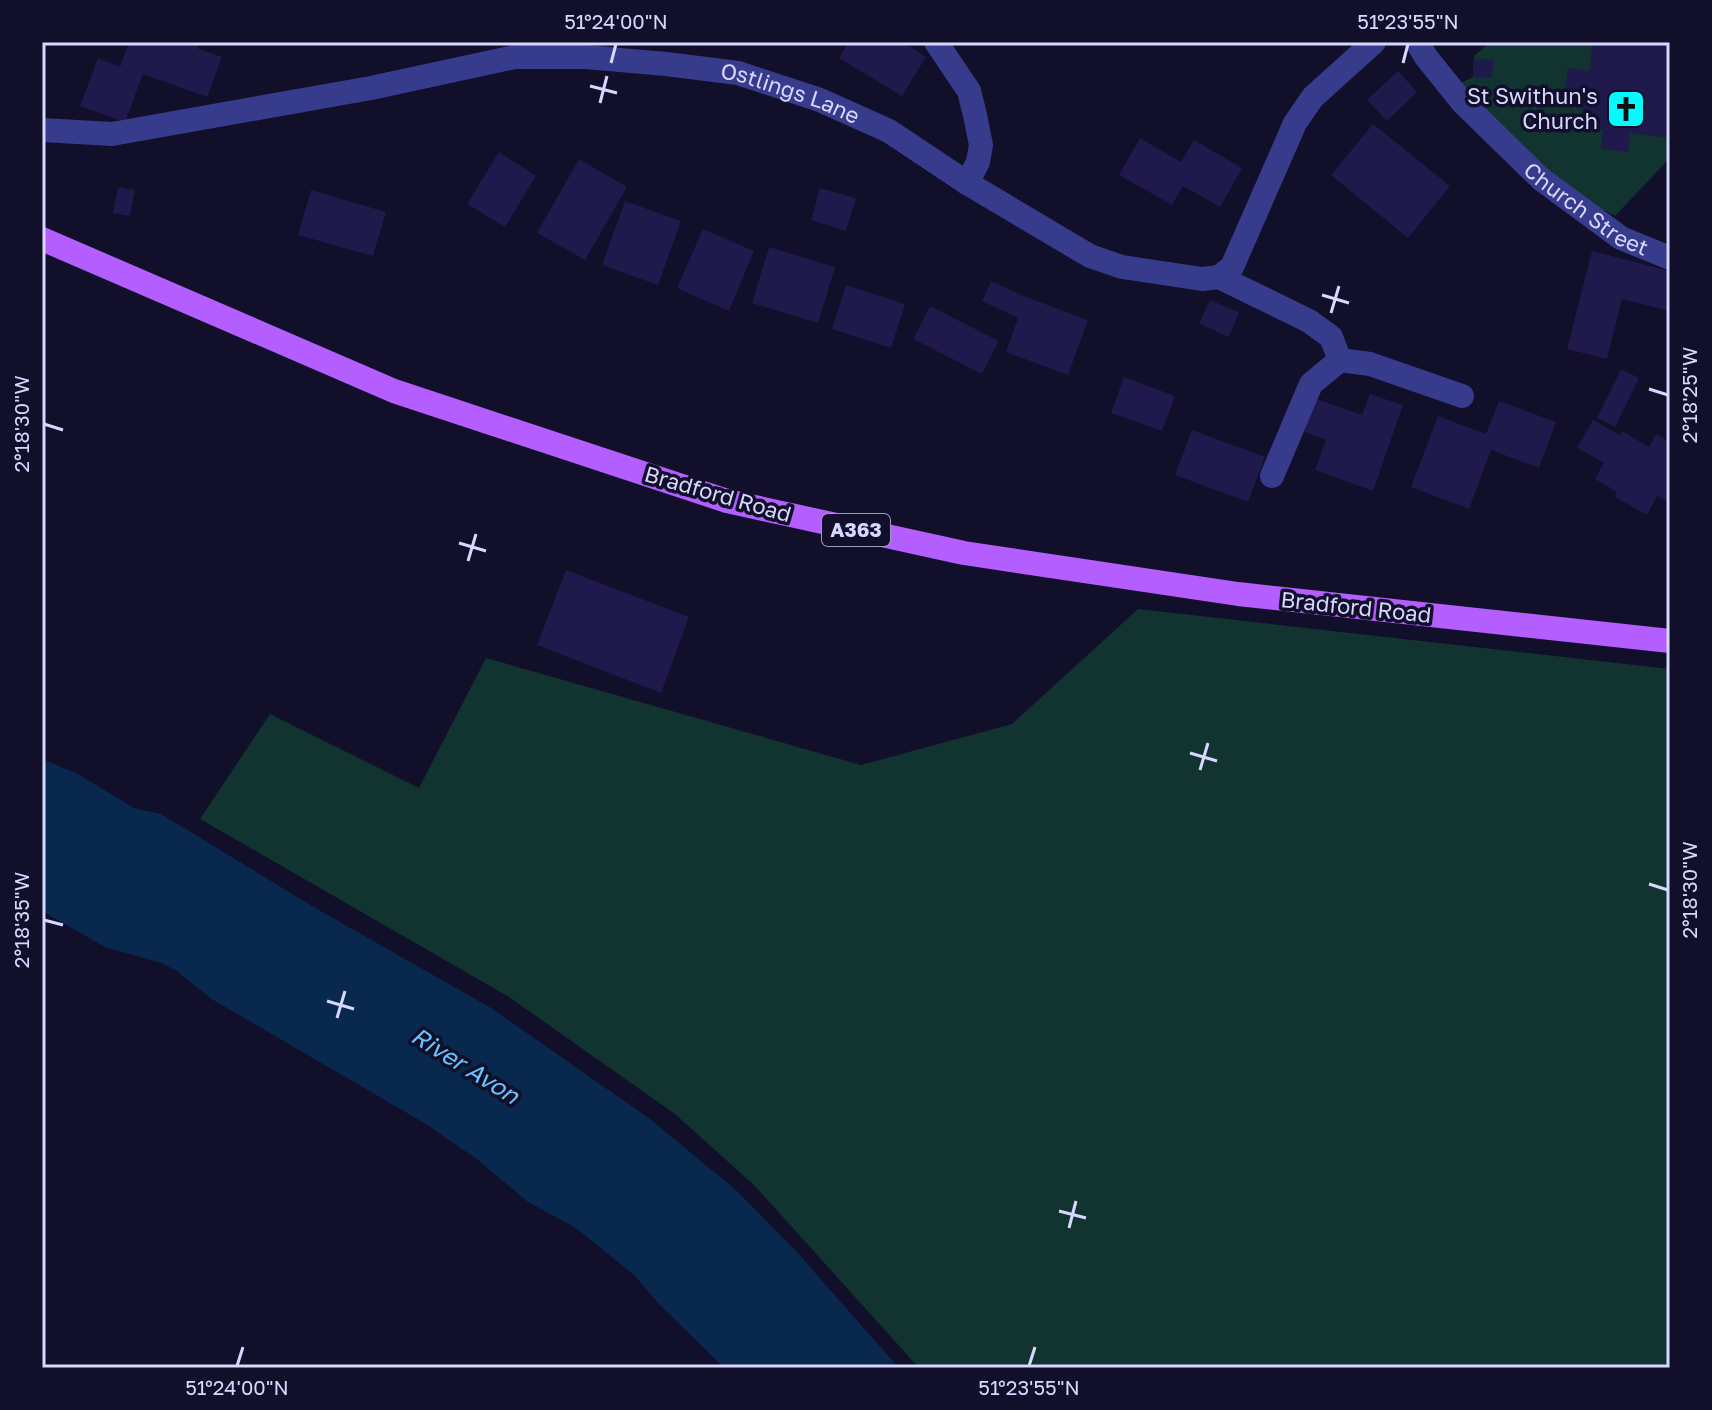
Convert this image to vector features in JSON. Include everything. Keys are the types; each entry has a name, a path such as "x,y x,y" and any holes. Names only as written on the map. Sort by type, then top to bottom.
{"main road":[{"name":"Bradford Road","path":"42,239 394,391 727,501 964,553 1208,590 1670,641"}],"street":[{"path":"936,42 969,91 975,115 981,145 978,162 967,183"},
{"path":"1340,360 1331,337 1309,321 1219,277 1232,267 1295,123 1313,97 1374,42"},
{"name":"Church Street","path":"1417,42 1463,103 1541,179 1621,238 1670,258"},
{"name":"Ostlings Lane","path":"42,130 112,134 371,88 515,57 586,57 738,73 793,91 889,131 967,183 1090,256 1122,267 1202,279 1219,277"},
{"path":"1272,476 1311,384 1340,360 1370,364 1462,396"}],"green space":[{"path":"1490,42 1670,42 1670,158 1615,216 1582,199 1517,150 1458,84 1473,77 1474,56"},
{"path":"1138,609 1670,669 1670,1368 919,1368 755,1186 675,1114 509,997 200,819 270,714 419,788 486,658 861,765 1012,724"}],"water":[{"name":"River Avon","path":"42,759 78,774 134,808 161,814 317,909 491,1008 650,1119 736,1190 795,1250 899,1368 724,1368 635,1276 576,1228 528,1202 478,1160 426,1124 210,998 177,971 161,963 105,947 42,911"}],"building":[{"path":"129,42 199,42 197,48 222,57 207,97 143,74 125,122 80,106 98,58 120,67"},
{"path":"848,42 902,42 926,57 902,96 839,58"},
{"name":"St Swithun's Church","path":"1593,42 1670,42 1670,138 1630,133 1628,152 1601,149 1603,130 1580,127 1584,90 1565,88 1568,68 1589,71"},
{"path":"1475,59 1493,60 1492,78 1473,77"},
{"path":"1398,71 1417,92 1387,121 1367,100"},
{"path":"1373,124 1450,186 1408,238 1331,175"},
{"path":"1140,138 1181,162 1194,140 1242,168 1220,207 1183,186 1172,205 1119,175"},
{"path":"499,152 536,176 505,227 467,204"},
{"path":"579,159 627,187 585,260 537,233"},
{"path":"118,187 135,190 130,216 113,213"},
{"path":"820,188 856,198 846,231 811,220"},
{"path":"311,190 386,212 373,256 298,235"},
{"path":"625,201 681,221 658,285 602,265"},
{"path":"703,229 754,251 729,311 677,288"},
{"path":"769,247 835,267 818,323 752,303"},
{"path":"1592,251 1670,271 1670,311 1622,299 1607,359 1567,349"},
{"path":"991,281 1088,320 1068,375 1006,352 1018,318 982,301"},
{"path":"846,285 905,304 891,348 832,329"},
{"path":"1210,300 1239,312 1229,337 1199,324"},
{"path":"930,306 999,341 982,374 913,339"},
{"path":"1621,369 1639,378 1615,427 1597,418"},
{"path":"1124,377 1175,396 1162,431 1111,413"},
{"path":"1370,394 1403,405 1373,491 1315,470 1326,440 1304,432 1316,399 1362,415"},
{"path":"1499,401 1556,422 1539,468 1491,450 1469,509 1411,487 1438,416 1486,434"},
{"path":"1593,420 1620,435 1622,431 1649,447 1656,434 1670,442 1670,503 1657,496 1647,515 1615,497 1617,492 1595,479 1604,463 1577,448"},
{"path":"1192,430 1265,457 1248,502 1175,475"},
{"path":"566,570 689,617 661,693 537,645"}],"place":[{"name":"St Swithun's Church","path":"1626,109"}]}
